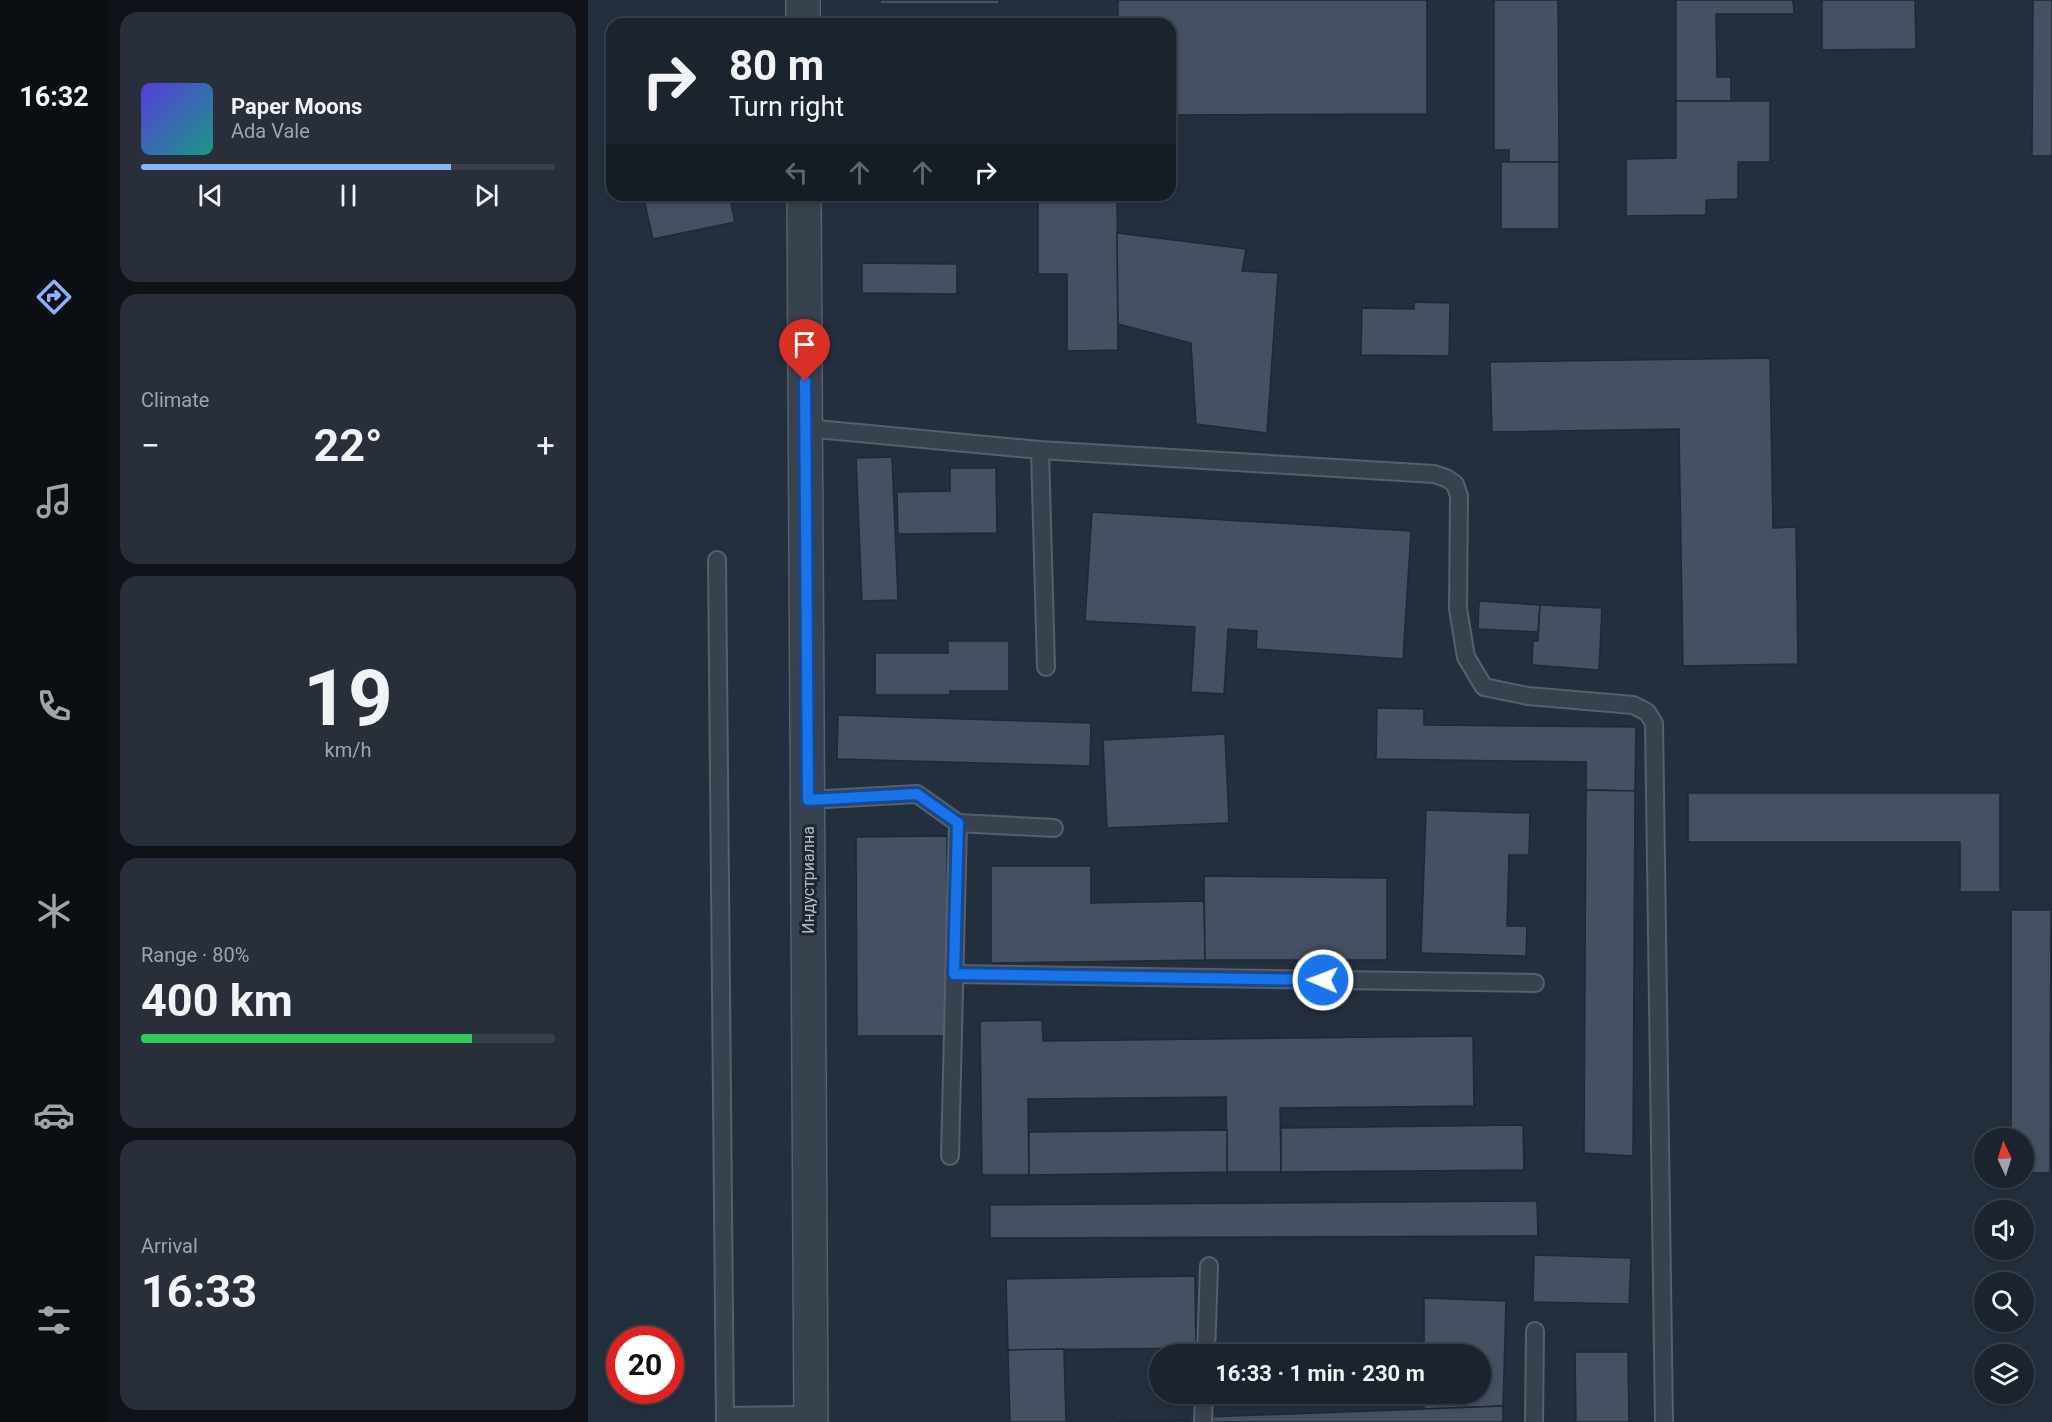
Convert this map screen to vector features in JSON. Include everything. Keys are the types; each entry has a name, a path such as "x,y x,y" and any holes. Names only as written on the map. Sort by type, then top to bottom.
{"street":[{"path":"803,0 803,18"},
{"name":"Индустриална","path":"804,201 811,1419"}],"lane":[{"path":"806,428 1041,450 1434,474 1455,484 1459,496 1458,609 1466,657 1484,687 1528,696 1633,705 1647,712 1654,723 1656,734 1664,1422"},
{"path":"1041,450 1046,667"},
{"path":"717,560 725,1419 811,1419"},
{"path":"808,800 917,794 958,823 1054,828"},
{"path":"950,1156 958,823"},
{"path":"954,974 1535,983"},
{"path":"1206,1344 1209,1266"},
{"path":"1534,1422 1535,1331"},
{"path":"1203,1422 1204,1404"}],"building":[{"path":"880,0 999,0 999,4 880,4"},
{"path":"1118,0 1427,0 1427,114 1176,115 1176,18 1118,18"},
{"path":"1494,0 1558,0 1559,162 1509,162 1509,150 1494,150"},
{"path":"1676,0 1793,0 1794,14 1716,14 1717,77 1731,77 1731,101 1676,101"},
{"path":"1822,0 1915,0 1916,49 1822,50"},
{"path":"2033,0 2052,0 2052,156 2032,156"},
{"path":"1676,101 1770,101 1770,162 1738,162 1738,199 1706,200 1706,215 1626,216 1626,159 1676,158"},
{"path":"1501,162 1559,162 1559,229 1501,229"},
{"path":"644,201 730,201 735,222 653,239"},
{"path":"1038,201 1117,201 1118,350 1067,351 1067,274 1038,274"},
{"path":"1117,233 1246,249 1242,271 1278,273 1267,433 1196,424 1191,343 1118,324"},
{"path":"862,263 957,264 957,294 862,293"},
{"path":"1414,302 1450,303 1449,356 1361,355 1362,308 1414,309"},
{"path":"1770,358 1773,528 1796,527 1798,664 1683,666 1679,429 1492,432 1490,362"},
{"path":"892,457 898,600 862,601 856,458"},
{"path":"950,468 996,468 997,533 898,534 897,492 950,491"},
{"path":"1092,512 1411,531 1403,659 1256,649 1257,631 1228,629 1224,694 1191,692 1195,627 1085,621"},
{"path":"1479,601 1540,605 1538,632 1478,629"},
{"path":"1540,605 1602,608 1599,670 1532,665 1533,641 1538,641"},
{"path":"948,641 1009,641 1009,691 950,691 950,695 875,695 875,653 948,653"},
{"path":"1377,708 1424,709 1424,725 1636,727 1635,791 1586,790 1586,762 1376,759"},
{"path":"838,715 1091,723 1090,766 837,759"},
{"path":"1225,734 1229,823 1107,828 1103,740"},
{"path":"1586,790 1635,791 1633,1156 1584,1153"},
{"path":"1688,793 2000,793 2000,892 1960,892 1960,842 1688,842"},
{"path":"1426,810 1530,813 1529,855 1509,855 1507,926 1527,926 1526,956 1421,953"},
{"path":"947,836 948,1036 857,1036 856,837"},
{"path":"991,866 1091,866 1091,903 1204,901 1205,960 991,963"},
{"path":"1204,876 1387,878 1387,960 1205,960"},
{"path":"2011,910 2051,910 2050,1173 2034,1173 2034,1128 2011,1128"},
{"path":"1042,1020 1043,1041 1473,1036 1474,1106 1280,1108 1281,1172 1227,1172 1226,1097 1028,1099 1029,1175 982,1175 980,1021"},
{"path":"1523,1125 1524,1170 1281,1172 1281,1128"},
{"path":"1227,1130 1227,1172 1029,1175 1029,1132"},
{"path":"1537,1201 1538,1236 990,1238 990,1205"},
{"path":"1534,1255 1631,1258 1629,1304 1533,1302"},
{"path":"1195,1276 1196,1344 1149,1344 1149,1348 1008,1350 1006,1279"},
{"path":"1424,1298 1506,1301 1503,1406 1424,1409 1424,1404 1491,1404 1491,1344 1424,1344"},
{"path":"1064,1349 1066,1422 1010,1422 1008,1350"},
{"path":"1575,1352 1628,1352 1629,1422 1576,1422"},
{"path":"1503,1406 1503,1422 1208,1422 1207,1417"},
{"path":"1189,1420 1189,1422 1118,1422"}],"route":[{"path":"805,381 808,800 917,794 958,823 954,974 1323,980"}]}
